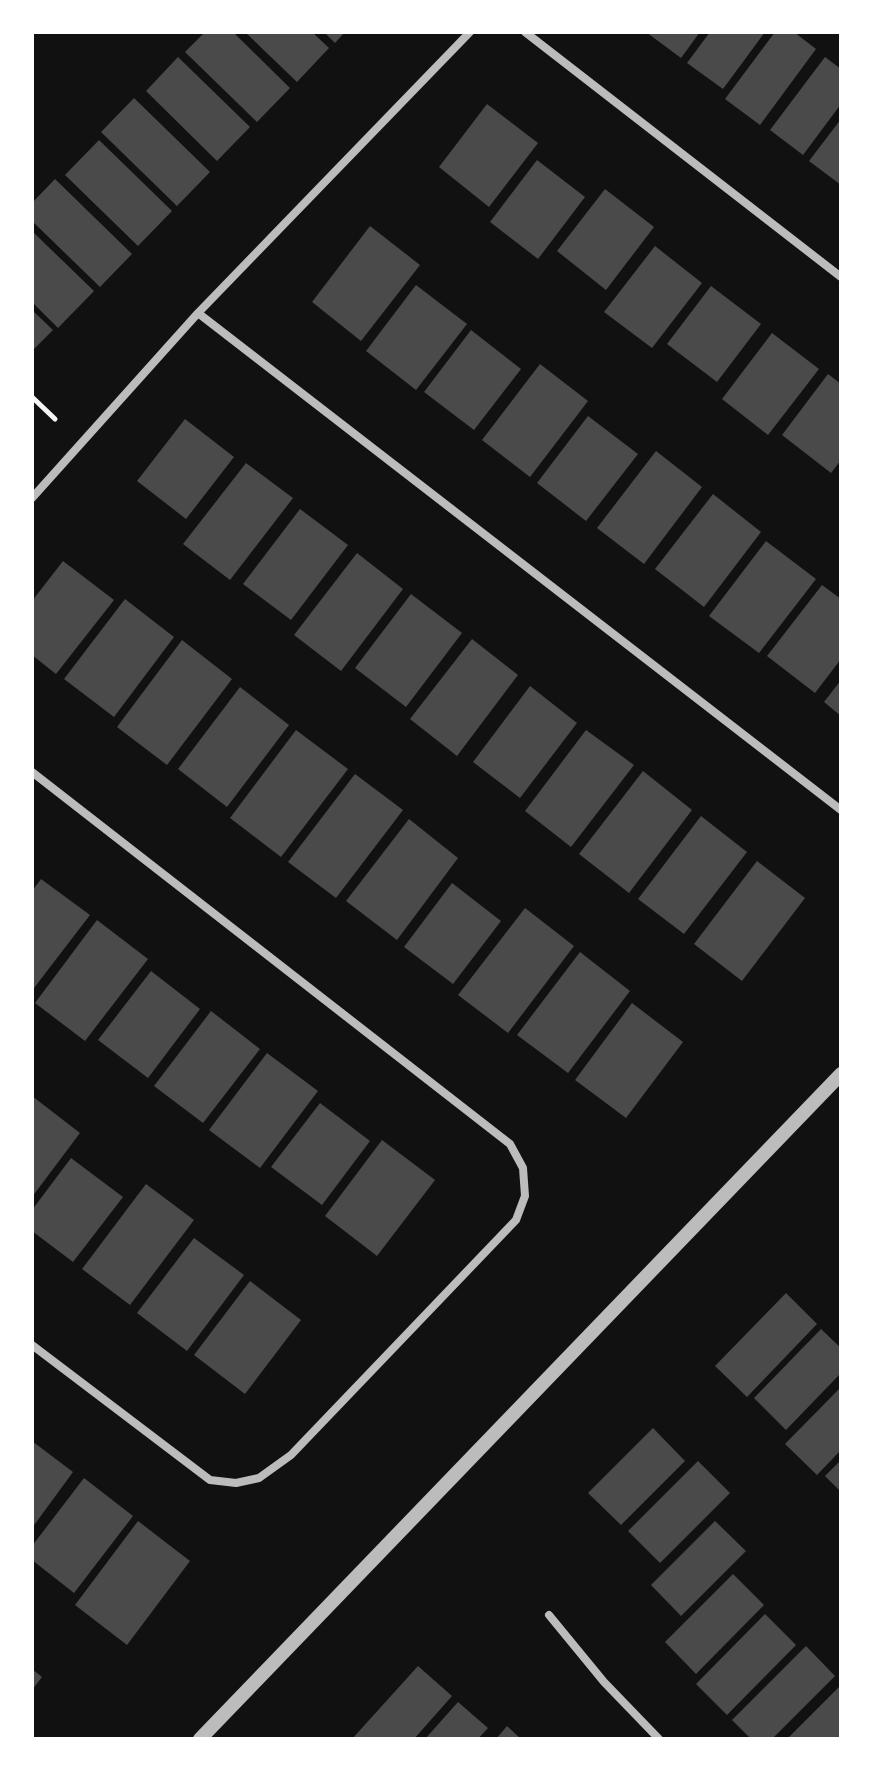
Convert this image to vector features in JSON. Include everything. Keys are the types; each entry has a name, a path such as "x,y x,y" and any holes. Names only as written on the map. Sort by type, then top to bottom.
{"street":[{"path":"32,498 198,313 470,32"},
{"path":"525,32 841,277"},
{"path":"198,313 841,810"},
{"path":"32,772 510,1144 523,1168 525,1196 516,1220 291,1455 259,1478 236,1483 210,1480 32,1345"},
{"path":"200,1739 841,1074"},
{"path":"549,1615 604,1682 659,1739"}],"path":[{"path":"32,397 55,419"}],"building":[{"path":"205,32 233,32 290,88 257,122 185,52"},
{"path":"245,32 312,32 329,48 297,82"},
{"path":"324,32 345,32 335,43"},
{"path":"646,32 700,32 681,58"},
{"path":"710,32 765,32 723,89 687,63"},
{"path":"775,32 794,32 816,49 760,125 725,99"},
{"path":"178,57 250,127 217,161 146,91"},
{"path":"825,57 841,69 841,104 803,155 770,130"},
{"path":"134,98 210,172 177,206 101,132"},
{"path":"487,104 538,143 489,207 439,167"},
{"path":"841,119 841,185 809,161"},
{"path":"99,140 172,211 138,246 65,175"},
{"path":"537,160 585,197 538,259 490,222"},
{"path":"55,179 132,254 100,287 32,221 32,203"},
{"path":"605,189 654,227 606,290 557,251"},
{"path":"370,226 420,265 361,341 312,302"},
{"path":"32,231 94,291 58,328 32,302"},
{"path":"655,246 702,283 652,348 604,312"},
{"path":"416,285 467,324 416,390 366,351"},
{"path":"711,286 761,324 717,382 667,344"},
{"path":"32,310 53,330 32,351"},
{"path":"471,330 521,369 474,430 424,392"},
{"path":"772,333 819,369 768,435 722,399"},
{"path":"540,364 588,401 530,477 482,440"},
{"path":"828,374 841,384 841,460 831,473 782,435"},
{"path":"588,416 638,454 586,521 537,483"},
{"path":"185,419 234,457 186,519 137,481"},
{"path":"656,451 702,487 644,564 597,528"},
{"path":"246,463 293,498 230,580 183,544"},
{"path":"713,494 761,532 704,607 655,569"},
{"path":"300,509 348,545 291,620 243,584"},
{"path":"766,541 816,579 759,653 709,616"},
{"path":"357,553 403,589 341,671 294,635"},
{"path":"63,561 114,600 56,674 32,655 32,601"},
{"path":"822,585 841,599 841,659 815,693 767,656"},
{"path":"411,594 462,633 406,707 355,668"},
{"path":"125,599 174,637 114,717 64,679"},
{"path":"472,639 518,675 457,756 410,719"},
{"path":"182,640 232,679 167,765 117,727"},
{"path":"841,680 841,716 824,702"},
{"path":"530,686 577,723 520,798 473,762"},
{"path":"240,687 289,725 227,807 178,769"},
{"path":"296,730 348,769 281,857 230,818"},
{"path":"586,730 634,765 571,847 525,811"},
{"path":"643,771 692,810 629,893 579,854"},
{"path":"355,774 403,810 336,898 288,862"},
{"path":"701,816 747,852 684,934 638,899"},
{"path":"409,819 458,858 397,940 346,901"},
{"path":"757,861 805,898 742,981 694,944"},
{"path":"41,879 90,915 34,988 32,891"},
{"path":"452,883 501,921 453,984 404,947"},
{"path":"525,908 574,946 508,1033 458,995"},
{"path":"97,920 148,959 85,1041 35,1003"},
{"path":"580,952 630,991 568,1073 517,1035"},
{"path":"151,971 200,1009 148,1078 98,1040"},
{"path":"632,1003 683,1042 626,1118 575,1080"},
{"path":"211,1011 260,1049 203,1123 154,1086"},
{"path":"267,1053 318,1091 260,1168 209,1130"},
{"path":"32,1096 80,1133 32,1197"},
{"path":"320,1103 370,1141 322,1205 271,1167"},
{"path":"382,1140 435,1180 377,1256 325,1216"},
{"path":"71,1158 123,1197 73,1262 32,1231 32,1210"},
{"path":"146,1184 194,1220 130,1305 82,1269"},
{"path":"194,1238 244,1275 187,1351 137,1313"},
{"path":"250,1281 301,1320 245,1394 194,1355"},
{"path":"786,1293 817,1324 747,1397 715,1366"},
{"path":"821,1329 841,1348 841,1373 786,1430 754,1398"},
{"path":"841,1387 841,1450 817,1475 785,1444"},
{"path":"653,1428 685,1461 621,1525 588,1493"},
{"path":"32,1441 73,1472 32,1528"},
{"path":"841,1460 841,1492 825,1476"},
{"path":"698,1461 730,1493 660,1563 628,1531"},
{"path":"84,1478 133,1516 74,1593 32,1560 32,1546"},
{"path":"138,1521 190,1561 127,1645 75,1605"},
{"path":"715,1521 746,1551 681,1616 651,1585"},
{"path":"733,1574 764,1605 696,1674 665,1642"},
{"path":"765,1614 796,1645 727,1715 696,1684"},
{"path":"806,1646 835,1676 772,1739 751,1739 732,1720"},
{"path":"418,1666 452,1696 414,1739 352,1739"},
{"path":"32,1669 42,1677 32,1690"},
{"path":"841,1685 841,1739 787,1739"},
{"path":"458,1702 488,1728 478,1739 425,1739"},
{"path":"507,1726 521,1739 496,1739"}]}
